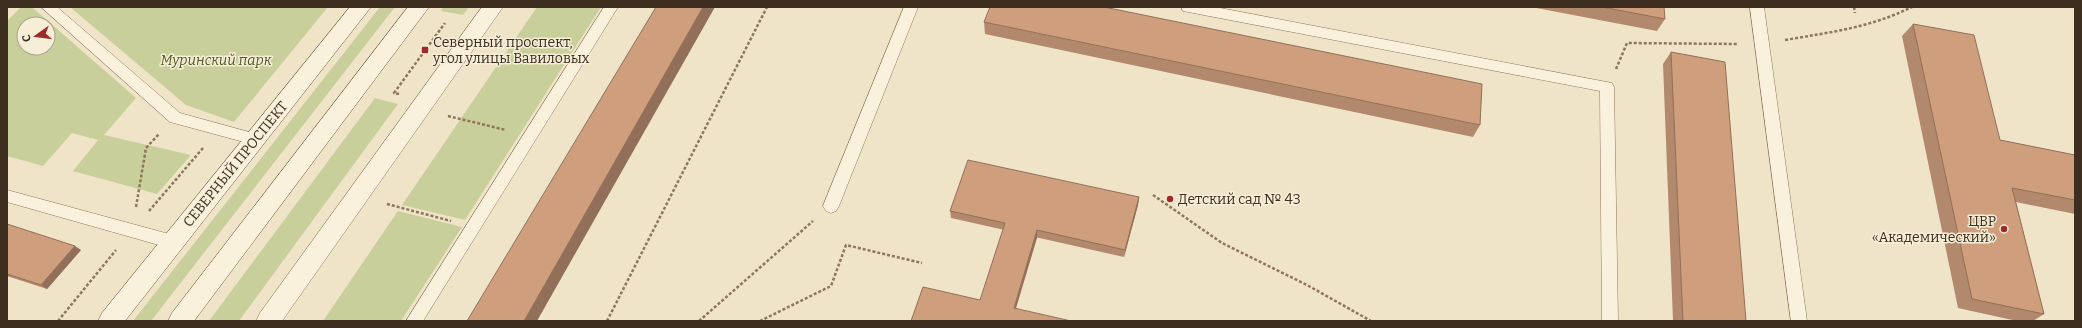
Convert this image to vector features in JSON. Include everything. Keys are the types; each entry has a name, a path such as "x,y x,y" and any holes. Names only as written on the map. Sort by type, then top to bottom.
{"main road":[{"name":"СЕВЕРНЫЙ ПРОСПЕКТ","path":"110,321 361,7"},
{"path":"180,321 419,7"},
{"path":"268,321 493,7"}],"lane":[{"path":"48,7 175,118 255,139"},
{"path":"414,321 611,7"},
{"path":"831,206 911,7"},
{"path":"1188,7 1608,87 1610,321"},
{"path":"1757,7 1799,321"},
{"path":"7,196 132,232 173,242"}],"path":[{"path":"607,321 767,7"},
{"path":"1854,7 1855,13"},
{"path":"404,95 394,93 446,22"},
{"path":"448,116 530,136"},
{"path":"132,232 146,148 175,118"},
{"path":"58,321 219,130"},
{"path":"1153,195 1222,243 1307,285 1371,321"},
{"path":"387,204 473,226"},
{"path":"699,321 831,206"},
{"path":"760,321 831,286 846,244 922,263"}],"green space":[{"path":"21,7 33,8 42,16 16,16 16,56 56,56 56,28 136,98 104,135 191,155 157,194 73,171 98,140 72,133 43,166 7,156 7,21"},
{"name":"Муринский парк","path":"70,7 328,7 234,122 186,105"},
{"path":"380,7 395,7 151,321 133,321"},
{"path":"443,7 469,7 463,15 441,11"},
{"path":"537,7 601,7 465,220 402,205"},
{"path":"375,98 398,104 239,321 209,321"},
{"path":"398,211 462,227 401,321 323,321"}],"building":[{"path":"656,7 703,7 524,321 467,321"},
{"path":"990,7 1104,7 1482,84 1480,125 984,22"},
{"path":"1602,7 1664,7 1665,19"},
{"path":"1913,24 1974,35 2000,140 2075,155 2075,200 2012,188 2044,314 1972,299"},
{"path":"1671,52 1725,62 1746,321 1683,321"},
{"name":"Детский сад № 43","path":"968,160 1139,197 1125,250 1037,230 1014,308 1071,321 911,321 923,287 980,300 1005,223 950,211"},
{"path":"7,224 75,246 41,285 7,274"}],"place":[{"name":"Северный проспект, угол улицы Вавиловых","path":"425,50"},
{"name":"Детский сад № 43","path":"1170,199"},
{"name":"ЦВР «Академический»","path":"2004,229"}]}
